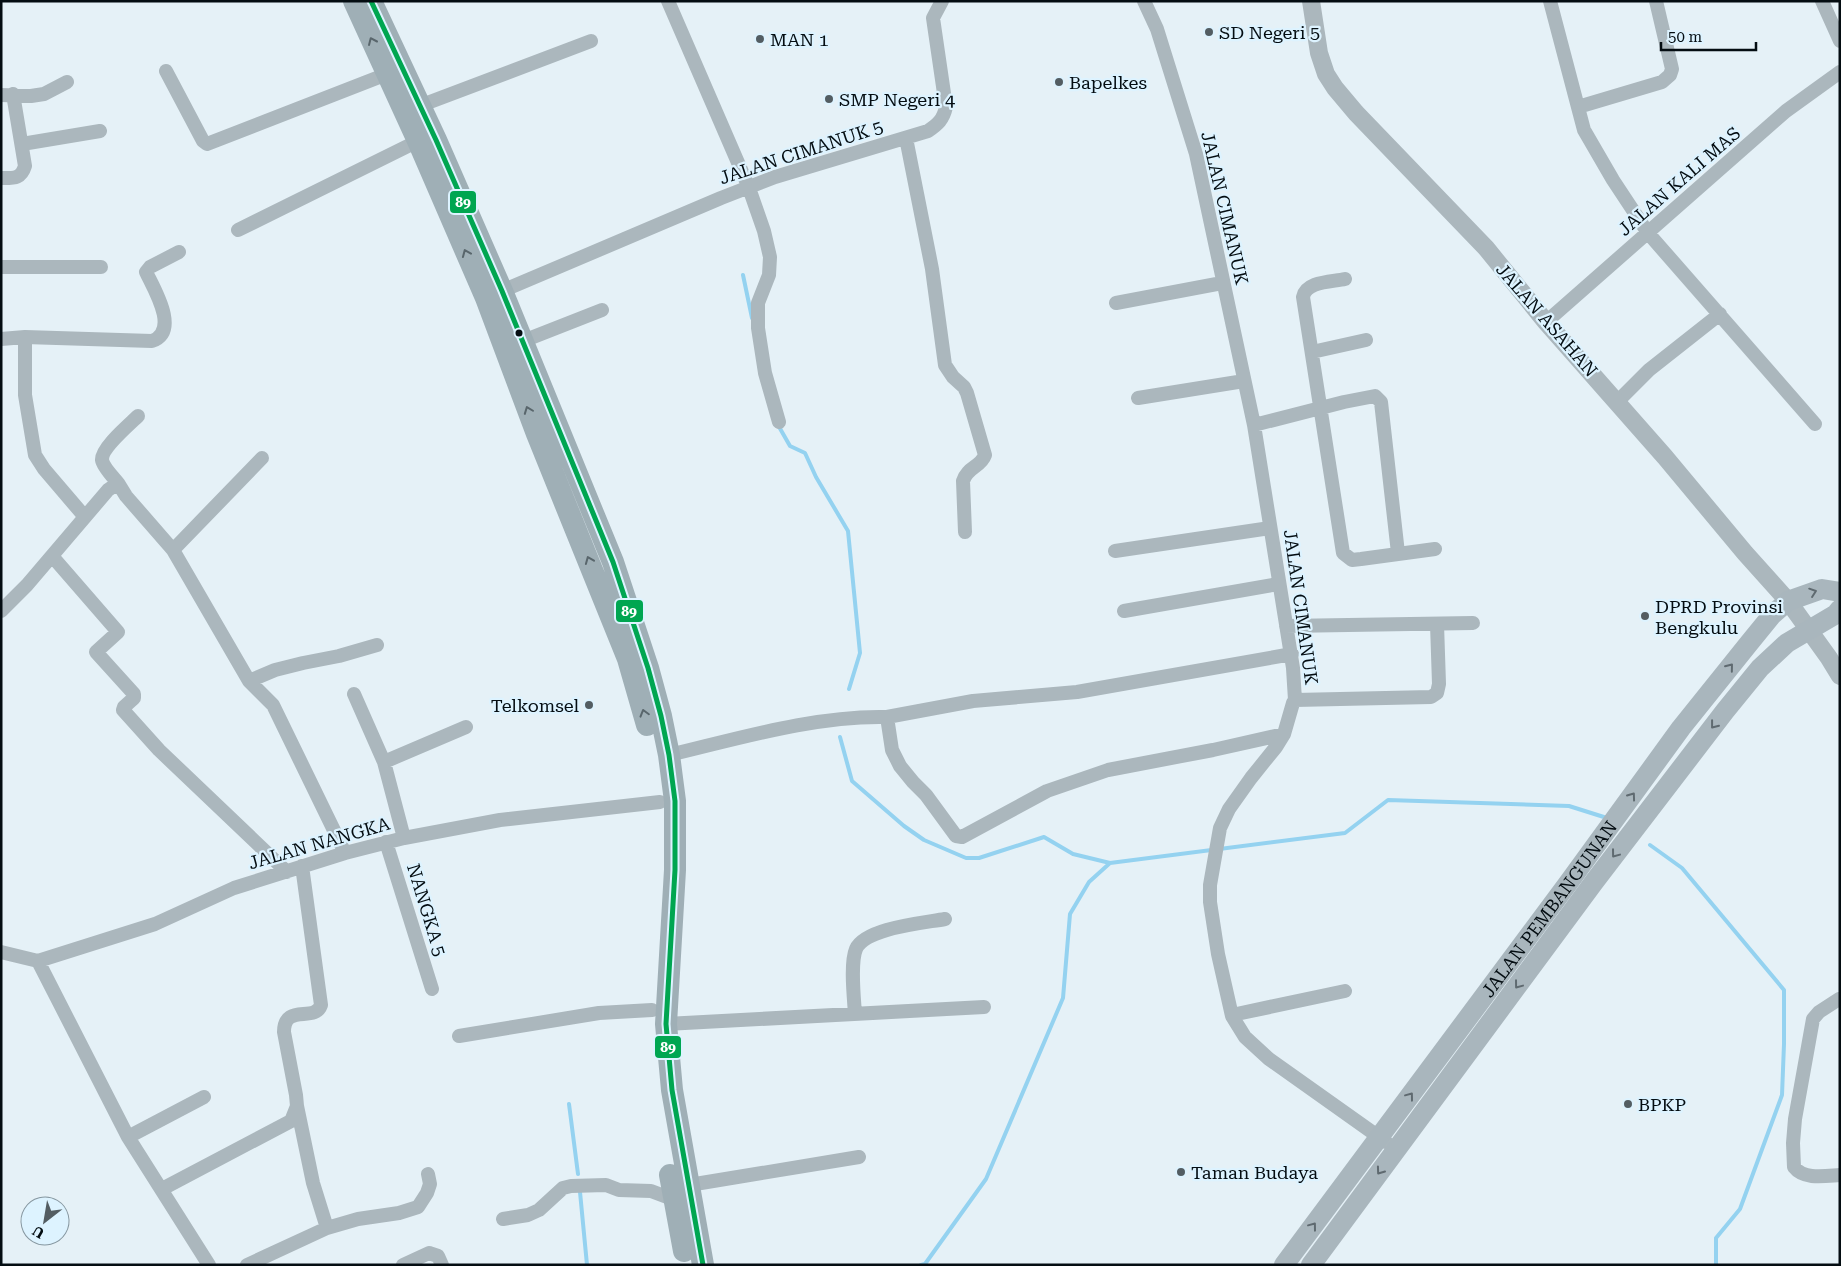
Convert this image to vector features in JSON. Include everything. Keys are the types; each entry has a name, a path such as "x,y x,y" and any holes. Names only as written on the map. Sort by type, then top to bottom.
{"main road":[{"path":"354,1 387,74 412,109 418,141 494,294 523,341 562,466 628,659 653,746 660,802 661,855 654,955 659,1017"},
{"path":"371,1 412,109 494,294 562,466 616,571 648,668 661,716 669,755 675,801 675,842 659,1017 656,1081 678,1191 687,1265"},
{"name":"JALAN PEMBANGUNAN","path":"1284,1265 1558,898 1681,728 1766,622 1788,601 1822,589 1840,592"},
{"name":"JALAN PEMBANGUNAN","path":"1311,1265 1575,908 1725,711 1760,668 1787,643 1836,614 1840,609"},
{"path":"1558,898 1575,908"},
{"path":"678,1191 702,1265"}],"street":[{"path":"668,1 749,188 764,231 770,257 769,275 758,303 757,313 765,373 779,422"},
{"name":"JALAN CIMANUK 5","path":"494,294 775,177 928,131 939,123 946,107 932,18 942,1"},
{"name":"JALAN CIMANUK","path":"1144,1 1157,29 1196,154 1222,283 1254,425 1278,584 1292,654 1295,700 1292,703 1284,734 1229,810 1220,828 1210,885 1211,918 1232,1015 1245,1037 1269,1059 1396,1149"},
{"name":"JALAN ASAHAN","path":"1311,1 1319,53 1326,74 1335,88 1356,113 1480,242 1546,322 1618,402 1788,601 1840,676"},
{"path":"1550,1 1584,130 1613,180 1648,233 1816,424"},
{"path":"1578,107 1662,82 1670,75 1672,69 1656,1"},
{"path":"1822,1 1840,42"},
{"path":"412,109 591,41"},
{"path":"166,71 203,141 207,144 387,74"},
{"name":"JALAN KALI MAS","path":"1546,322 1786,111 1840,72"},
{"path":"1,178 20,176 25,166 22,144 7,94 31,96 44,94 67,82"},
{"path":"22,144 100,131"},
{"path":"906,138 932,269 945,365 952,377 964,387 967,393 985,455 981,463 965,475 963,481 965,532"},
{"path":"238,230 418,141"},
{"path":"1,339 24,337 152,342 158,339 162,333 165,320 164,310 146,272 150,267 179,252"},
{"path":"1,267 101,267"},
{"path":"1345,279 1314,285 1304,292 1343,553 1352,560 1435,549"},
{"path":"1116,303 1222,283"},
{"path":"523,341 602,310"},
{"path":"1618,402 1649,370 1720,314"},
{"path":"24,337 25,394 35,454 44,470 85,517"},
{"path":"1312,352 1366,340"},
{"path":"1138,398 1244,381"},
{"path":"1254,425 1375,396 1381,402 1398,553"},
{"path":"138,416 108,446 102,460 126,496 173,550 249,681 273,705 345,853"},
{"path":"173,550 262,458"},
{"path":"1,611 52,556 108,490 118,484"},
{"path":"1115,551 1270,528"},
{"path":"52,556 118,632 96,652 134,694 134,698 123,710 159,750 287,872"},
{"path":"1124,611 1278,584"},
{"path":"1286,626 1473,623"},
{"path":"1295,700 1431,698 1437,693 1439,684 1438,624"},
{"path":"249,681 275,670 339,656 377,645"},
{"path":"669,755 800,724 887,717 973,701 1077,692 1292,654"},
{"path":"354,694 384,762 404,838"},
{"path":"887,717 892,750 900,766 930,800 956,836 962,837 1047,791 1108,770 1284,734"},
{"path":"384,762 466,727"},
{"name":"JALAN NANGKA","path":"38,961 155,924 234,888 386,842 500,820 660,802"},
{"name":"NANGKA 5","path":"386,842 432,989"},
{"path":"302,866 321,1005 319,1010 314,1013 298,1014 288,1019 284,1024 284,1032 313,1183 327,1228"},
{"path":"856,1014 854,957 858,945 865,938 882,932 945,919"},
{"path":"1,952 38,961 128,1137 209,1265"},
{"path":"1232,1015 1345,990"},
{"path":"1839,999 1819,1012 1813,1020 1797,1102 1792,1143 1794,1165 1798,1172 1808,1175 1840,1175"},
{"path":"459,1036 599,1014 659,1017 856,1014 984,1007"},
{"path":"128,1137 204,1097"},
{"path":"162,1189 249,1142 282,1127 291,1121 297,1106"},
{"path":"503,1219 528,1215 539,1210 563,1188 571,1186 606,1185 619,1190 678,1191 859,1157"},
{"path":"247,1265 327,1228 358,1219 398,1213 418,1207 428,1193 430,1184 428,1174"},
{"path":"404,1265 429,1253 438,1256 442,1265"}],"waterway":[{"path":"743,275 752,318"},
{"path":"778,425 790,446 805,453 816,477 848,531 860,653 849,689"},
{"path":"840,737 852,781 904,826 924,840 966,858 979,858 1044,837 1073,854 1110,863"},
{"path":"921,1265 925,1264 986,1179 1063,998 1070,914 1089,882 1110,863 1345,833 1388,800 1569,806 1607,818"},
{"path":"1650,845 1682,868 1784,990 1782,1095 1740,1209 1716,1238 1716,1265"},
{"path":"569,1104 578,1174"},
{"path":"580,1192 587,1265"}],"transit line":[{"name":"89","path":"371,1 436,140 502,291 613,562 648,668 661,716 669,755 675,801 675,870 666,1024 672,1090 703,1265"}],"place":[{"name":"SD Negeri 5","path":"1209,32"},
{"name":"MAN 1","path":"760,39"},
{"name":"Bapelkes","path":"1059,82"},
{"name":"SMP Negeri 4","path":"829,99"},
{"name":"DPRD Provinsi Bengkulu","path":"1645,616"},
{"name":"Telkomsel","path":"589,705"},
{"name":"BPKP","path":"1628,1104"},
{"name":"Taman Budaya","path":"1181,1172"}]}
